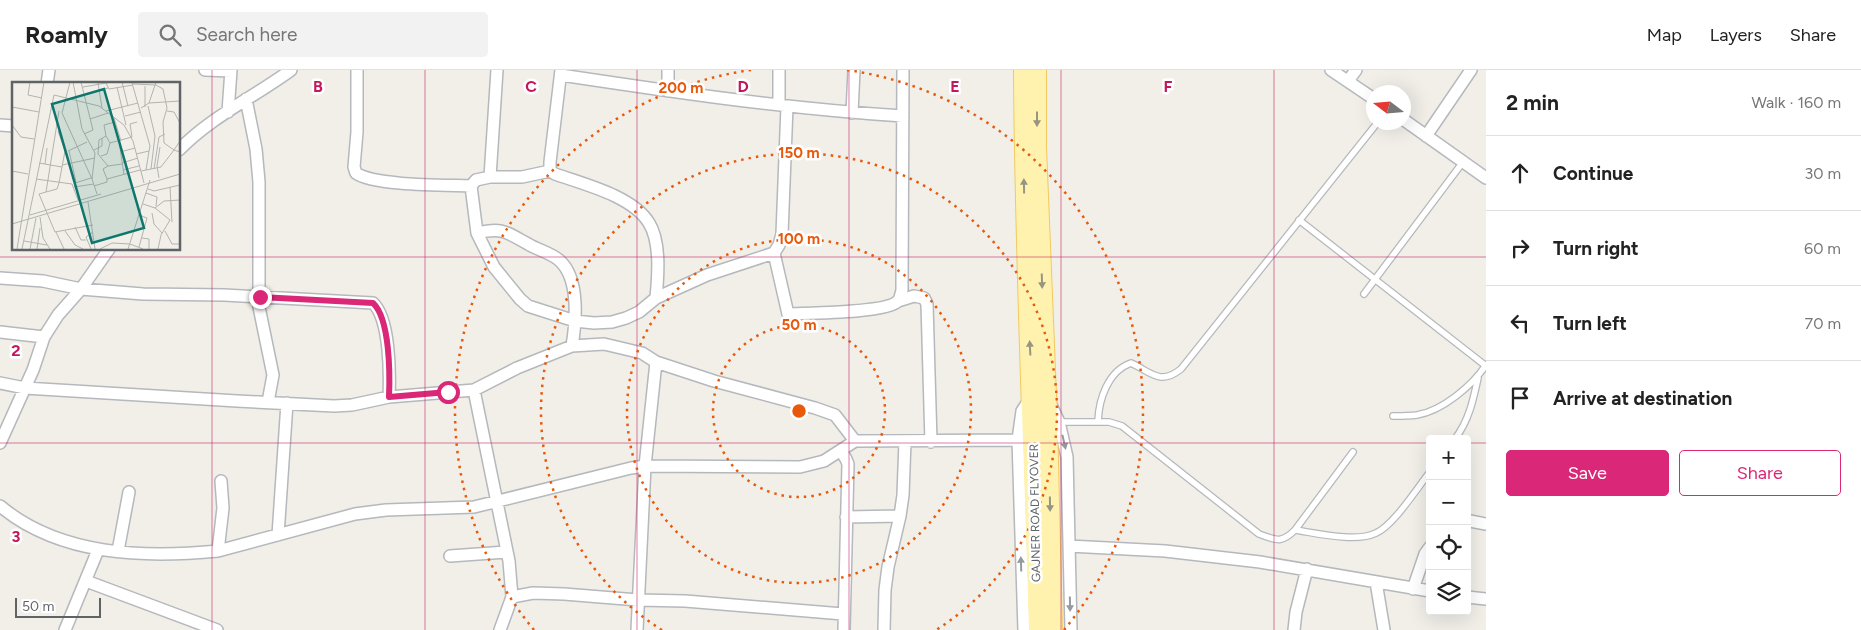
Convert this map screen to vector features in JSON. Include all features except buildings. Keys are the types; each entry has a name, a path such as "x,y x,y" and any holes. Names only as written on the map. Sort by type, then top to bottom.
{"main road":[{"path":"1023,70 1026,272 1039,397"},
{"path":"1037,70 1039,397"},
{"name":"GAJNER ROAD FLYOVER","path":"1039,397 1046,423 1053,630"},
{"name":"GAJNER ROAD FLYOVER","path":"1038,630 1046,423"}],"street":[{"path":"205,70 231,71 228,112"},
{"path":"181,145 210,123 291,70"},
{"path":"357,70 354,167 356,173 364,177 390,182 471,186"},
{"path":"490,177 497,70"},
{"path":"668,70 668,91"},
{"path":"656,298 657,254 650,223 637,209 616,197 550,171 522,178 490,177 476,180 471,186 477,233 494,268 528,306 575,321 594,324 626,318 639,312 656,298 707,275 774,252 779,245 782,234 783,106 779,70"},
{"path":"852,113 854,70"},
{"path":"898,301 902,290 903,70"},
{"path":"1331,70 1366,93"},
{"path":"1348,81 1356,70"},
{"path":"1426,136 1471,70"},
{"path":"550,171 561,72 668,91 783,106 903,116"},
{"path":"246,100 256,149 259,182 259,302 273,375 268,402"},
{"path":"1411,125 1486,178"},
{"path":"477,233 494,229 509,233 560,260 572,284 575,304 572,346"},
{"path":"0,443 25,388 44,337 58,314 81,289 108,250"},
{"path":"774,252 788,314 875,309 890,306 898,301 914,296 924,298 927,304 931,442"},
{"path":"0,278 43,281 81,289 259,302 373,303 378,307 386,335 390,367 389,397"},
{"path":"0,332 44,337"},
{"path":"0,383 25,388 334,406 352,405 389,397 474,390 516,368 572,346 604,344 642,353 656,362 714,381 835,415 855,441"},
{"path":"637,630 645,466 656,362"},
{"path":"474,390 506,552 512,597 500,630"},
{"path":"1024,630 1018,440 1022,411 1039,397"},
{"path":"278,535 287,402"},
{"path":"1046,423 1067,457 1071,630"},
{"path":"0,506 24,524 78,546 118,552 168,554 218,550 355,514 386,510 474,507 645,466 800,466 824,461 855,441 1018,440"},
{"path":"884,630 885,590 888,567 904,495 905,441"},
{"path":"840,451 848,464 844,630"},
{"path":"218,550 223,508 221,481"},
{"path":"118,552 129,492"},
{"path":"846,517 900,516"},
{"path":"1471,521 1486,524"},
{"path":"1069,546 1165,552 1307,569 1426,591"},
{"path":"65,630 98,550"},
{"path":"450,556 506,552"},
{"path":"1413,589 1426,553"},
{"path":"1294,630 1296,612 1307,569"},
{"path":"86,580 217,630"},
{"path":"1376,582 1384,630"},
{"path":"512,597 533,592 638,600 685,601 843,614"},
{"path":"1471,597 1486,599"}],"lane":[{"path":"1098,421 1099,404 1104,390 1112,378 1125,365 1132,363 1154,376 1163,378 1172,376 1180,369 1372,130"},
{"path":"1364,294 1464,162"},
{"path":"1299,220 1486,366 1478,378 1437,408 1418,415 1393,416"},
{"path":"1458,435 1464,428 1471,410 1478,378"},
{"path":"1046,423 1098,421 1122,426 1259,534 1280,540 1287,538 1295,530 1353,452"},
{"path":"1295,530 1342,536 1363,537 1376,534 1388,525 1426,477"}],"route":[{"path":"260,297 373,303 378,307 386,335 390,367 389,397 448,392"}]}
